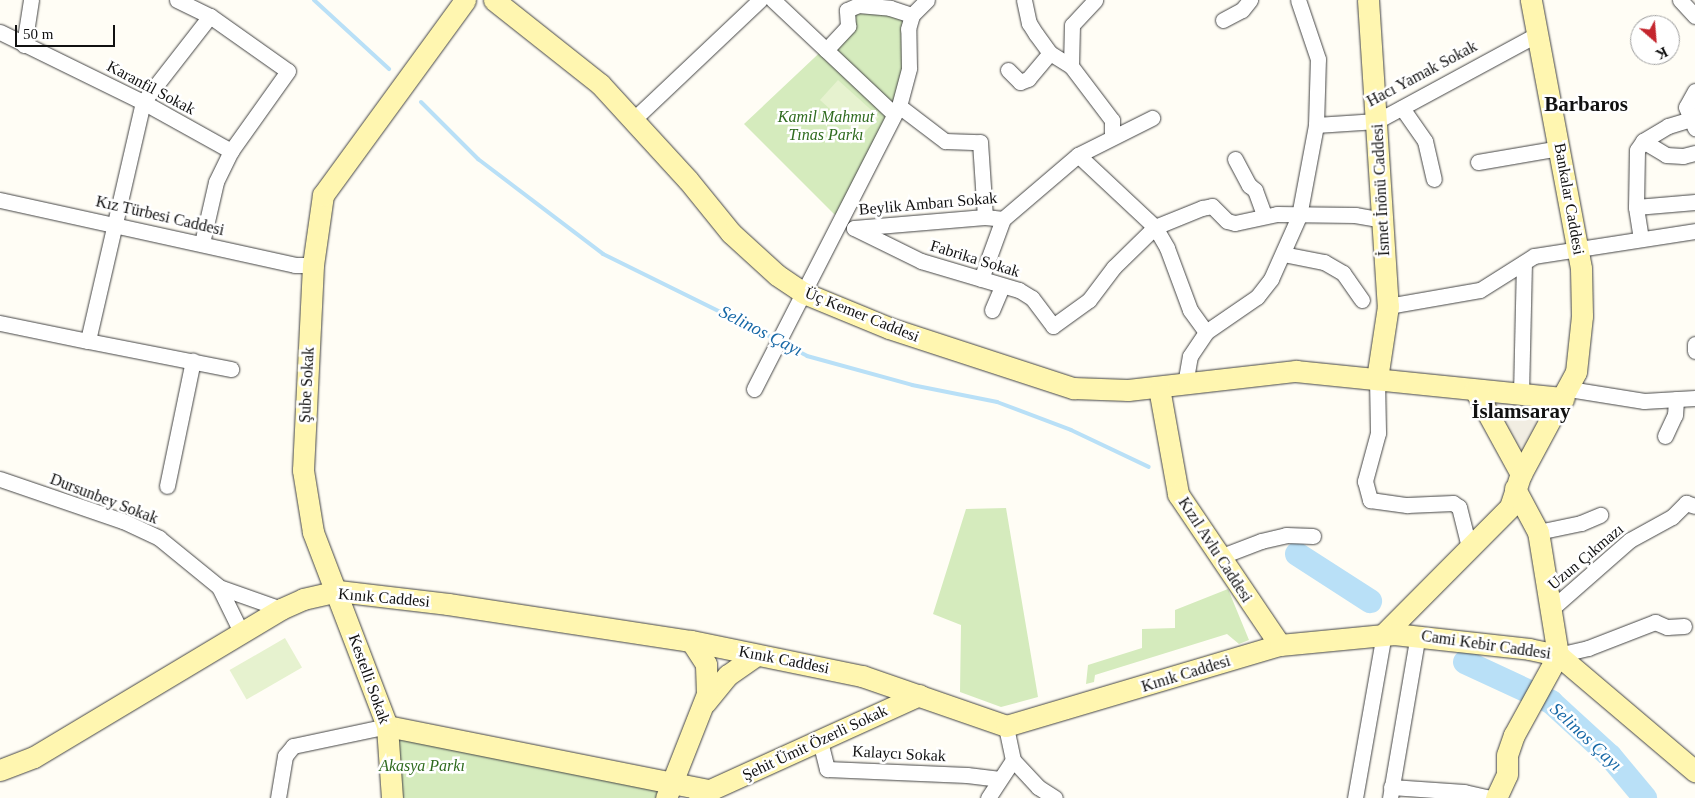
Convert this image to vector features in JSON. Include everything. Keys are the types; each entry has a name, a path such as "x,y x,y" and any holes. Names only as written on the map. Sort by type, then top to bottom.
{"main road":[{"name":"İsmet İnönü Caddesi","path":"1368,0 1388,306 1377,379"},
{"name":"Bankalar Caddesi","path":"1531,0 1577,247 1582,316 1576,372 1566,393"},
{"name":"Şube Sokak","path":"338,591 313,532 303,470 313,265 323,195 463,3"},
{"name":"Üç Kemer Caddesi","path":"507,3 600,84 634,119 731,233 777,275 800,300 1051,383 1082,389 1159,388 1296,371 1521,394 1566,393"},
{"name":"Kızıl Avlu Caddesi","path":"1159,388 1178,494 1222,556 1249,603 1280,645"},
{"path":"1476,390 1518,481 1538,532 1550,610 1554,661 1516,730 1507,755 1507,774 1496,798"},
{"path":"1384,634 1510,507 1518,481 1566,393"},
{"name":"Kınık Caddesi","path":"0,770 34,757 281,609 303,599 338,591 448,604 691,641 862,676 1006,726 1280,645 1384,634"},
{"name":"Kestelli Sokak","path":"338,591 387,726 392,798"},
{"name":"Cami Kebir Caddesi","path":"1384,634 1418,635 1554,661 1695,771"},
{"path":"669,792 702,707 708,683 706,664 691,641"},
{"path":"702,707 728,674 757,655"},
{"name":"Şehit Ümit Özerli Sokak","path":"387,726 669,792 701,794 820,742 919,695"}],"street":[{"path":"24,45 31,0"},
{"path":"177,0 210,16 288,71 231,151 216,182 202,243"},
{"path":"634,119 760,0"},
{"path":"772,0 826,50 896,110 945,141 980,142 985,217"},
{"path":"754,389 800,300 848,225 896,110 909,68 908,29 912,15 927,0"},
{"path":"1024,0 1029,23 1050,53 1071,66 1112,120 1112,137"},
{"path":"1071,66 1072,25 1095,0"},
{"path":"1224,20 1242,10 1250,0"},
{"path":"1185,384 1190,356 1206,332 1257,297 1283,254 1299,216 1316,125 1318,59 1298,0"},
{"path":"1666,0 1681,2 1695,16"},
{"path":"826,50 848,26 847,10 858,5 890,8 912,15"},
{"path":"88,341 113,223 143,102 210,16"},
{"name":"Karanfil Sokak","path":"0,32 143,102 231,151"},
{"name":"Hacı Yamak Sokak","path":"1316,125 1377,121 1538,34"},
{"path":"1008,70 1020,82 1028,80 1050,53"},
{"path":"1641,240 1636,207 1634,168 1643,141 1668,126 1694,122 1686,107 1695,91"},
{"path":"1402,108 1425,141 1434,179"},
{"name":"Beylik Ambarı Sokak","path":"848,225 985,217 1003,219 1078,155 1152,118"},
{"path":"1643,141 1666,155 1683,156 1695,153"},
{"path":"1478,162 1559,148"},
{"path":"1078,155 1155,227 1167,248 1190,310 1206,332"},
{"path":"1235,159 1249,186 1256,190 1264,215"},
{"name":"Kız Türbesi Caddesi","path":"0,200 113,223 294,265 313,265"},
{"path":"1636,207 1695,202"},
{"path":"1155,227 1167,220 1212,206 1227,221 1235,223 1264,215 1355,215 1383,220"},
{"path":"981,280 1003,219"},
{"name":"Fabrika Sokak","path":"848,225 921,261 1019,290 1032,298 1053,326 1089,300 1114,267 1155,227"},
{"path":"1388,306 1480,290 1534,256 1577,247 1641,240 1695,231"},
{"path":"1283,254 1324,262 1342,273 1362,300"},
{"path":"1521,394 1524,263"},
{"path":"992,310 1002,286"},
{"path":"0,323 231,369"},
{"path":"1695,344 1695,351"},
{"path":"167,486 193,361"},
{"path":"1377,379 1378,433 1365,481 1370,500 1407,505 1453,502 1459,507 1469,547"},
{"path":"1566,393 1644,401 1695,398"},
{"path":"1665,436 1675,415 1676,399"},
{"name":"Dursunbey Sokak","path":"0,479 123,521 159,538 218,587 242,634"},
{"name":"Uzun Çıkmazı","path":"1550,610 1630,540 1672,517 1686,503 1695,506"},
{"path":"1538,532 1581,523 1600,515"},
{"path":"1222,556 1286,535 1313,536"},
{"path":"218,587 281,609"},
{"path":"1554,661 1655,622 1667,626 1684,626"},
{"path":"1355,798 1384,634"},
{"path":"1418,635 1390,793 1464,792 1488,798"},
{"path":"278,798 284,756 293,746 387,726"},
{"path":"1006,726 1013,760 1038,786 1055,798"},
{"name":"Kalaycı Sokak","path":"820,742 827,769 967,774 998,780"},
{"path":"988,798 998,780 1013,760"}],"green space":[{"name":"Kamil Mahmut Tınas Parkı","path":"847,10 912,15 909,68 842,222 744,124 848,26"},
{"path":"838,80 879,117 861,137 820,100"},
{"path":"1006,508 1038,697 1001,707 960,692 961,625 933,614 966,509"},
{"path":"1228,589 1249,640 1239,644 1227,634 1095,675 1094,682 1086,684 1088,665 1142,648 1142,629 1175,628 1175,610"},
{"path":"285,638 302,667 247,699 230,670"},
{"name":"Akasya Parkı","path":"387,726 672,785 666,798 392,798"}],"shaded area":[{"path":"1475,390 1564,398 1521,474"}],"waterway":[{"name":"Selinos Çayı","path":"314,0 389,69"},
{"name":"Selinos Çayı","path":"421,102 478,159 603,254 775,339"},
{"name":"Selinos Çayı","path":"782,343 807,356 912,385 997,402 1071,430 1149,467"},
{"name":"Selinos Çayı","path":"1297,554 1370,601"},
{"name":"Selinos Çayı","path":"1465,662 1551,702 1610,756 1645,798"}],"district":[{"name":"Barbaros","path":"1586,104"},
{"name":"İslamsaray","path":"1521,411"}]}
